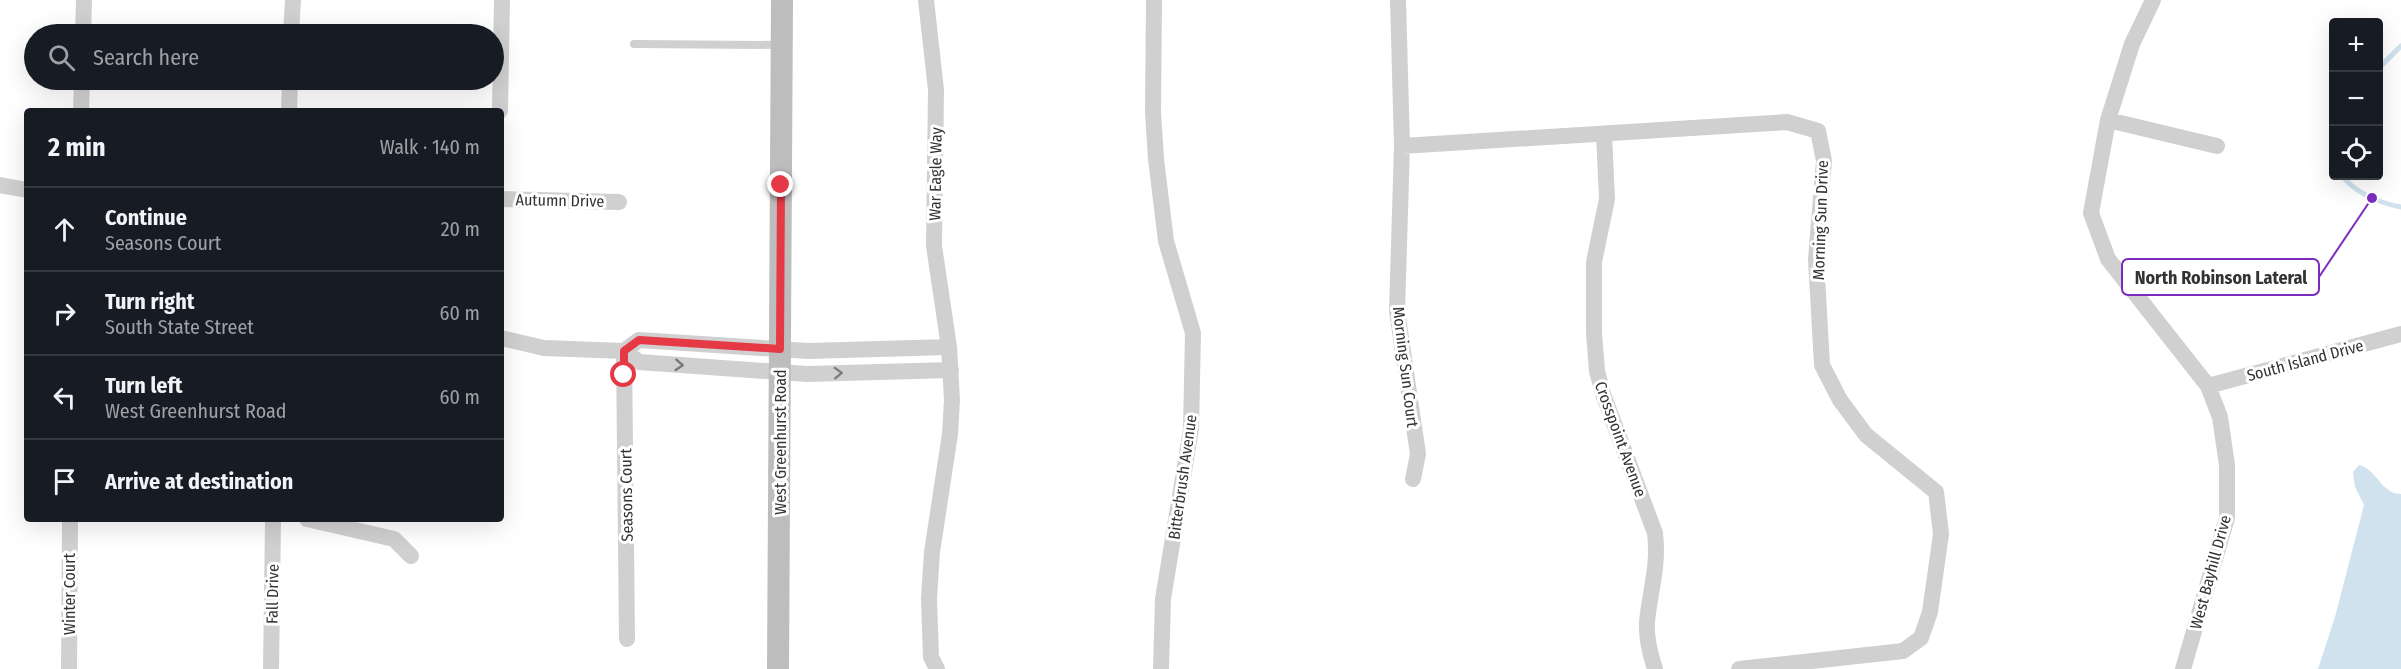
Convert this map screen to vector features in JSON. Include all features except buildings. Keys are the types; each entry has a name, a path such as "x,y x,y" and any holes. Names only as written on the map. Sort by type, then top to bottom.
{"main road":[{"name":"West Greenhurst Road","path":"778,669 782,0"}],"street":[{"path":"83,24 84,0"},
{"path":"292,24 293,0"},
{"path":"502,0 502,24"},
{"name":"War Eagle Way","path":"926,0 936,90 934,246 951,370 950,434 932,552 929,599 931,657 937,669"},
{"name":"Bitterbrush Avenue","path":"1154,0 1152,112 1156,159 1166,241 1193,333 1191,429 1163,599 1161,669"},
{"path":"1398,0 1402,146"},
{"name":"West Bayhill Drive","path":"2153,0 2133,44 2108,120 2091,213 2108,259 2208,386 2220,417 2227,465 2227,518 2184,669"},
{"path":"81,108 82,90"},
{"path":"289,108 290,90"},
{"path":"500,90 500,108"},
{"path":"2108,120 2217,146"},
{"name":"Morning Sun Drive","path":"1402,146 1787,122 1818,131 1824,161 1816,260 1822,365 1840,400 1866,435 1936,492 1941,534 1930,612 1921,638 1903,651 1739,669"},
{"name":"Crosspoint Avenue","path":"1604,134 1607,199 1594,262 1597,371 1603,394 1655,533 1658,554 1647,623 1649,651 1655,669"},
{"name":"Morning Sun Court","path":"1402,146 1397,311 1418,454 1413,479"},
{"path":"0,185 24,189"},
{"name":"Autumn Drive","path":"504,199 619,202"},
{"name":"South Island Drive","path":"2208,386 2401,334"},
{"path":"504,339 544,348 624,351 639,340 780,360 807,374 951,370"},
{"path":"780,360 808,351 949,347"},
{"name":"Seasons Court","path":"624,351 627,639"},
{"name":"Winter Court","path":"69,669 70,522"},
{"name":"Fall Drive","path":"271,669 273,522"},
{"path":"320,522 394,539 411,556"}],"lane":[{"path":"634,44 782,45"}],"water":[{"path":"2359,465 2370,471 2389,490 2401,494 2401,669 2318,669 2335,617 2364,505 2355,487 2353,472"}],"waterway":[{"path":"2383,64 2401,46"},
{"path":"2346,180 2368,196 2401,207"}],"place":[{"name":"North Robinson Lateral","path":"2372,198"}],"route":[{"path":"624,375 624,351 639,340 780,349 781,185"}]}
